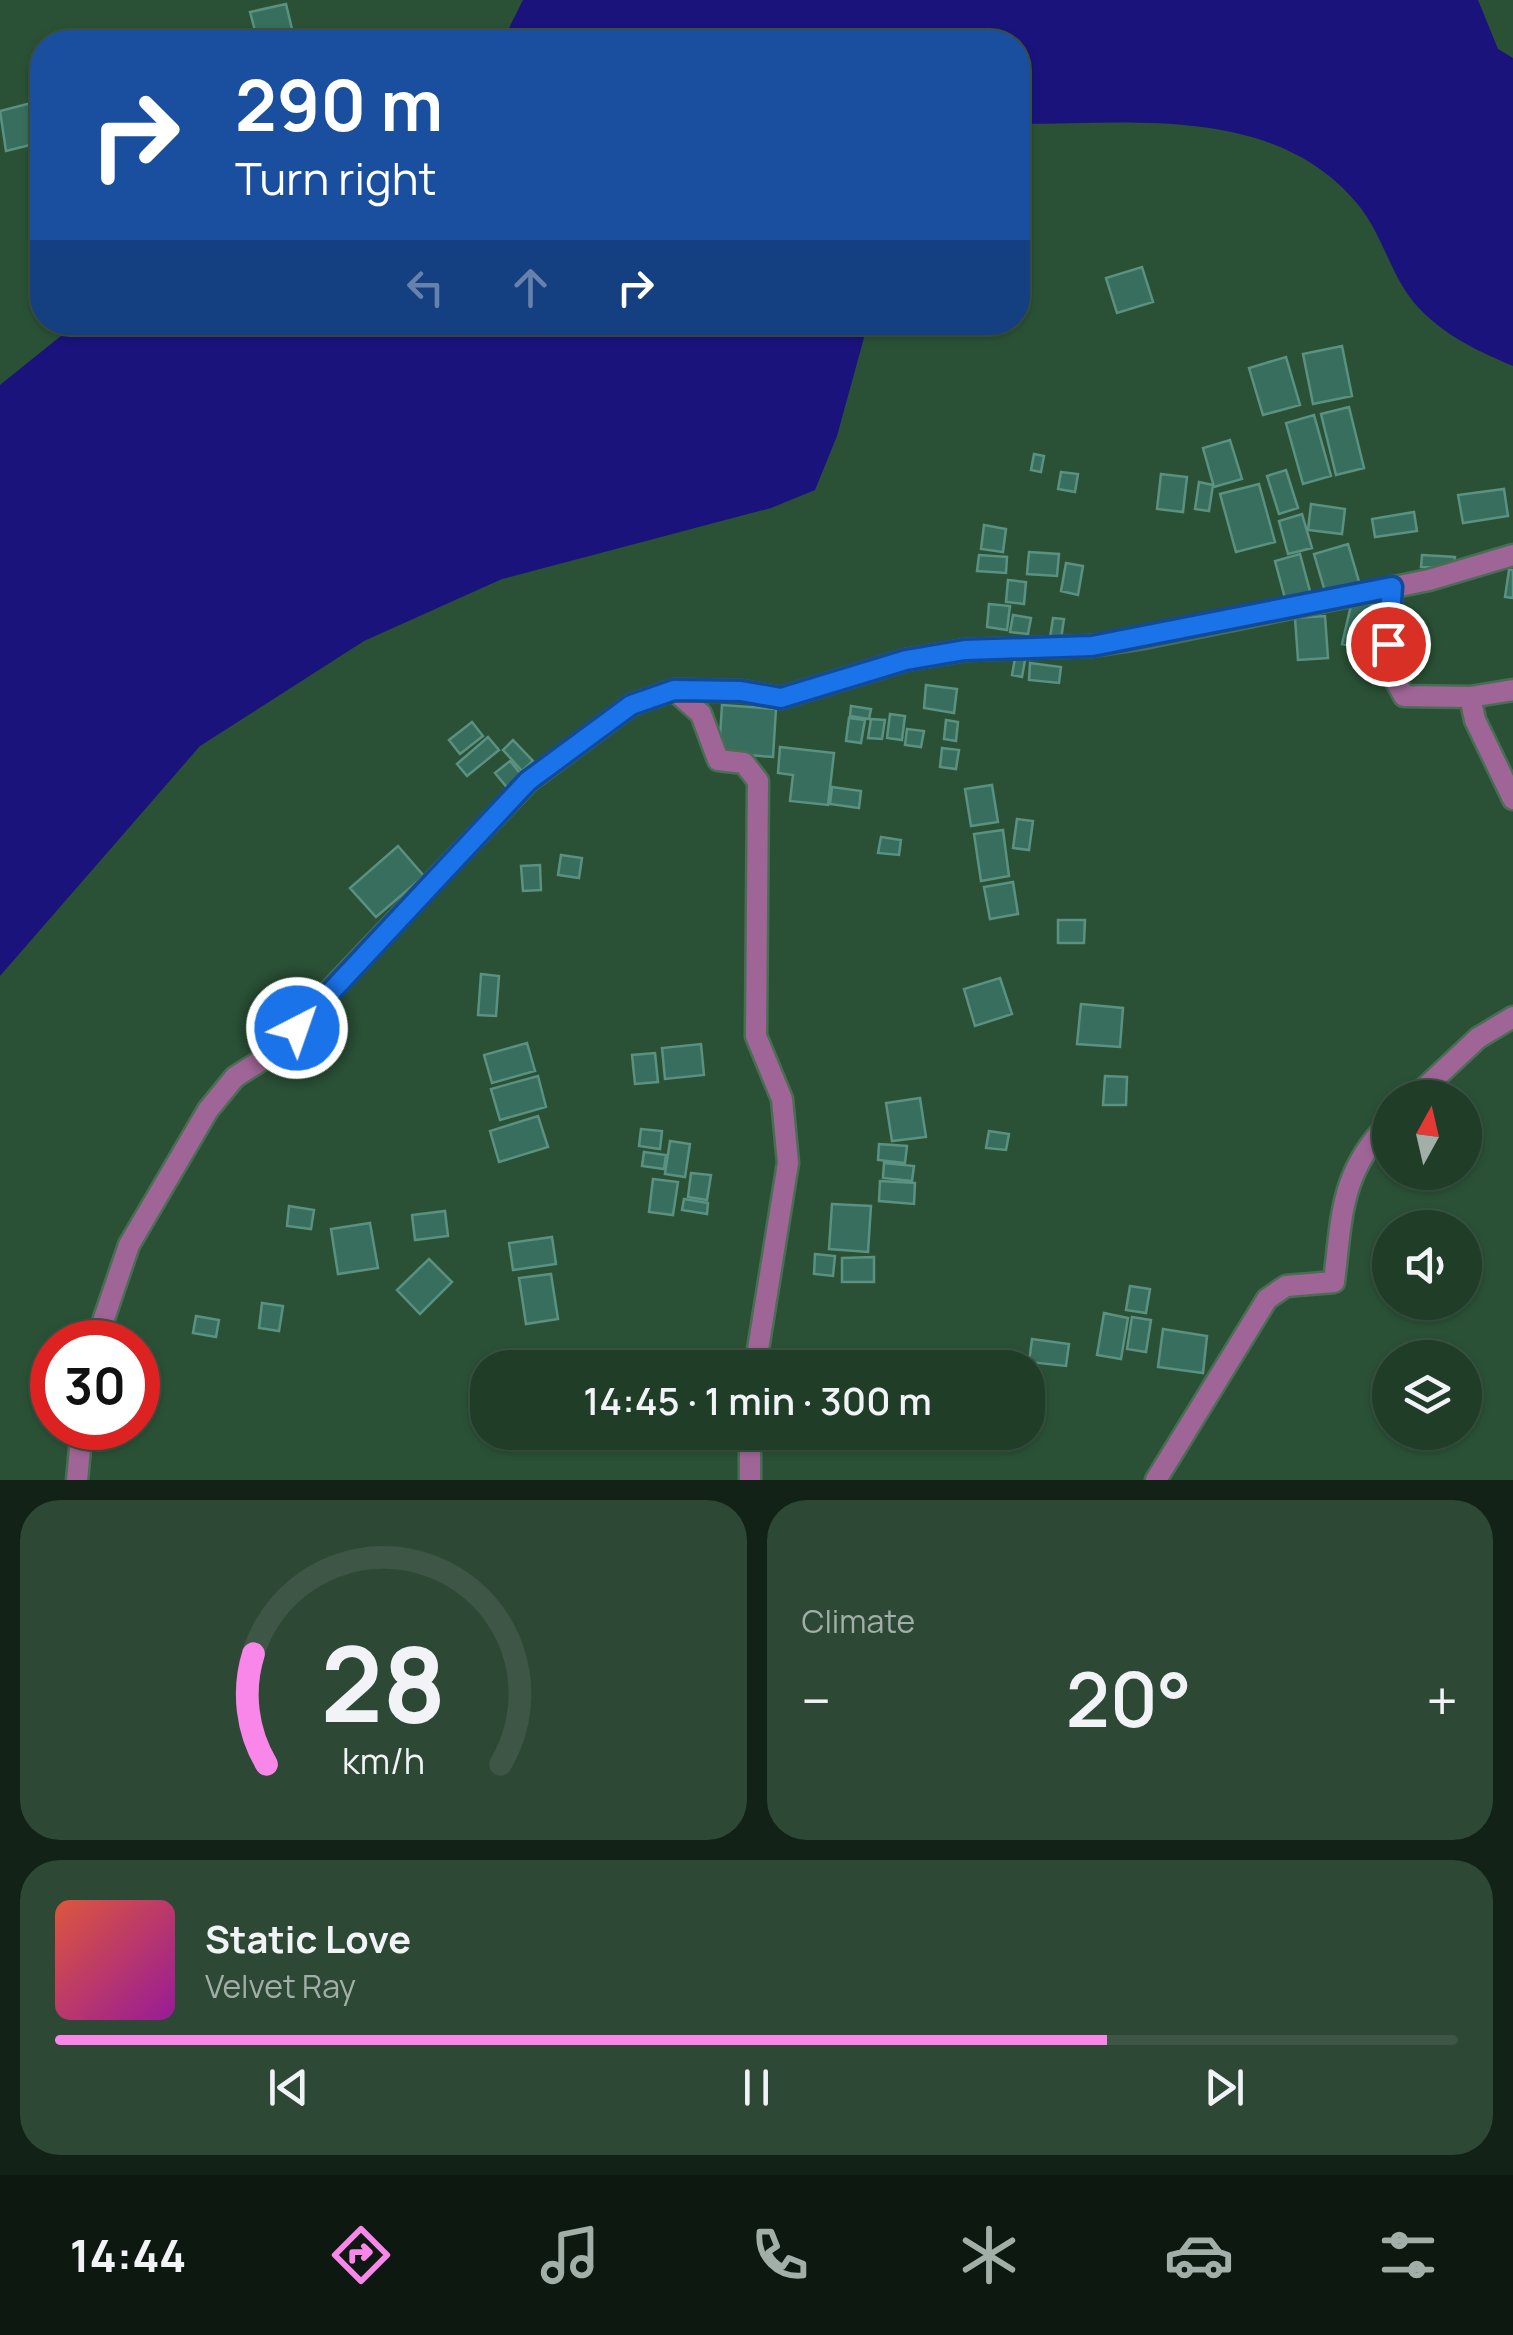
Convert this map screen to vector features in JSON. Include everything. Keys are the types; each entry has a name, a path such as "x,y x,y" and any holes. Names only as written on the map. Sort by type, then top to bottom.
{"street":[{"path":"103,1320 129,1245 208,1110 236,1077 281,1048 313,1008 528,781 631,705 674,690 741,691 781,698 906,660 965,650 1092,646 1392,587 1513,556"},
{"path":"1392,587 1387,665 1404,696 1470,697 1513,690"},
{"path":"674,690 700,714 718,760 744,763 758,781 756,1036 782,1100 788,1163 758,1350"},
{"path":"1470,697 1475,720 1513,798"},
{"path":"1433,1080 1478,1038 1513,1017"},
{"path":"1156,1480 1267,1298 1286,1286 1334,1282 1343,1202 1363,1149 1372,1140"},
{"path":"77,1480 80,1450"},
{"path":"750,1450 750,1480"}],"shaded area":[{"path":"523,0 1478,0 1498,49 1513,58 1513,366 1467,344 1425,314 1403,287 1360,207 1327,174 1288,151 1246,135 1202,127 1109,122 1030,124 1030,30 508,30"},
{"path":"62,335 865,335 837,436 815,490 771,508 502,579 364,641 200,746 0,976 0,385"}],"building":[{"path":"286,4 292,29 255,30 250,12"},
{"path":"30,103 30,145 6,151 0,111"},
{"path":"1142,267 1153,302 1117,313 1106,278"},
{"path":"1342,346 1352,396 1313,404 1303,354"},
{"path":"1286,357 1300,405 1263,415 1249,368"},
{"path":"1349,407 1364,468 1336,475 1321,414"},
{"path":"1314,415 1331,476 1303,484 1286,423"},
{"path":"1230,440 1242,479 1214,487 1203,448"},
{"path":"1034,454 1044,456 1041,472 1031,470"},
{"path":"1286,470 1298,508 1279,514 1267,476"},
{"path":"1061,472 1078,474 1075,492 1058,489"},
{"path":"1161,474 1187,477 1183,512 1157,509"},
{"path":"1199,482 1213,485 1209,511 1195,509"},
{"path":"1259,484 1275,542 1236,552 1220,494"},
{"path":"1504,489 1508,516 1463,523 1458,495"},
{"path":"1311,504 1345,509 1342,534 1308,530"},
{"path":"1414,512 1417,531 1375,537 1372,519"},
{"path":"1302,514 1312,548 1288,554 1279,521"},
{"path":"984,525 1006,529 1003,552 981,549"},
{"path":"1348,544 1360,585 1326,595 1314,554"},
{"path":"1029,552 1059,554 1057,576 1027,574"},
{"path":"1300,554 1311,595 1286,602 1275,561"},
{"path":"979,555 1007,557 1006,573 977,571"},
{"path":"1422,555 1455,557 1454,568 1421,567"},
{"path":"1066,563 1083,566 1078,595 1061,591"},
{"path":"1509,570 1513,570 1513,598 1505,597"},
{"path":"1008,580 1026,582 1024,604 1006,602"},
{"path":"1352,601 1379,606 1370,650 1342,644"},
{"path":"989,604 1010,606 1007,630 987,627"},
{"path":"1013,615 1031,618 1028,634 1010,632"},
{"path":"1325,616 1328,658 1298,660 1295,618"},
{"path":"1053,618 1064,619 1061,639 1050,638"},
{"path":"1015,658 1025,660 1022,677 1012,675"},
{"path":"1030,663 1061,667 1059,683 1029,680"},
{"path":"926,685 957,689 954,713 924,708"},
{"path":"722,705 776,709 773,757 719,753"},
{"path":"851,706 871,709 869,719 850,716"},
{"path":"890,714 905,716 902,740 887,738"},
{"path":"849,718 865,720 861,743 846,741"},
{"path":"871,719 885,720 882,739 868,738"},
{"path":"946,720 958,722 956,741 944,739"},
{"path":"472,722 483,736 460,754 449,740"},
{"path":"907,729 924,731 921,747 905,745"},
{"path":"488,737 499,750 467,776 457,764"},
{"path":"513,740 533,761 522,771 503,750"},
{"path":"780,747 834,753 828,805 790,801 793,775 778,773"},
{"path":"942,748 959,750 956,769 940,767"},
{"path":"510,761 524,778 509,790 495,773"},
{"path":"992,785 998,822 971,826 965,789"},
{"path":"832,787 861,791 859,808 830,804"},
{"path":"1017,819 1033,821 1029,850 1013,848"},
{"path":"1003,830 1009,876 981,881 974,834"},
{"path":"881,837 901,840 899,855 878,853"},
{"path":"398,846 424,876 376,917 350,888"},
{"path":"561,855 582,858 579,878 558,875"},
{"path":"540,865 541,890 523,891 521,866"},
{"path":"1013,882 1018,914 990,919 984,887"},
{"path":"1058,920 1085,920 1084,943 1058,943"},
{"path":"481,974 499,976 496,1016 478,1015"},
{"path":"1000,978 1012,1014 975,1026 964,989"},
{"path":"1081,1004 1123,1008 1120,1047 1077,1044"},
{"path":"527,1043 535,1071 492,1083 484,1055"},
{"path":"701,1044 704,1075 665,1079 662,1048"},
{"path":"655,1053 658,1082 635,1084 632,1055"},
{"path":"538,1076 546,1107 500,1120 491,1089"},
{"path":"1105,1076 1127,1077 1126,1105 1103,1105"},
{"path":"920,1098 926,1137 892,1141 886,1103"},
{"path":"538,1116 548,1147 499,1162 490,1131"},
{"path":"641,1129 662,1131 660,1149 639,1146"},
{"path":"989,1131 1009,1134 1006,1150 986,1148"},
{"path":"670,1141 690,1144 685,1177 665,1174"},
{"path":"879,1144 907,1146 905,1163 878,1160"},
{"path":"644,1152 666,1155 664,1169 642,1166"},
{"path":"884,1163 914,1166 912,1181 883,1178"},
{"path":"691,1173 711,1175 707,1200 688,1197"},
{"path":"653,1179 678,1182 673,1215 649,1212"},
{"path":"880,1181 915,1183 914,1204 879,1201"},
{"path":"684,1199 708,1203 707,1214 682,1210"},
{"path":"832,1204 871,1206 868,1252 829,1249"},
{"path":"289,1206 314,1210 311,1229 287,1226"},
{"path":"445,1211 448,1236 415,1240 412,1215"},
{"path":"370,1223 378,1268 338,1274 331,1229"},
{"path":"552,1237 556,1264 513,1270 509,1243"},
{"path":"815,1254 835,1256 833,1276 814,1274"},
{"path":"874,1257 874,1282 842,1282 842,1258"},
{"path":"429,1259 452,1282 420,1314 397,1290"},
{"path":"551,1274 558,1319 526,1324 519,1278"},
{"path":"1130,1286 1150,1289 1146,1313 1126,1310"},
{"path":"262,1303 283,1306 279,1331 259,1328"},
{"path":"1104,1313 1128,1318 1121,1359 1097,1355"},
{"path":"196,1316 219,1320 216,1337 193,1333"},
{"path":"1132,1317 1151,1320 1146,1352 1127,1349"},
{"path":"1163,1329 1207,1336 1203,1373 1158,1367"},
{"path":"1032,1339 1069,1344 1066,1366 1045,1364 1045,1350 1031,1350"}],"route":[{"path":"297,1028 528,781 631,705 674,690 741,691 781,698 828,687 906,660 965,650 1092,646 1139,639 1223,618 1392,587 1388,644"}]}
